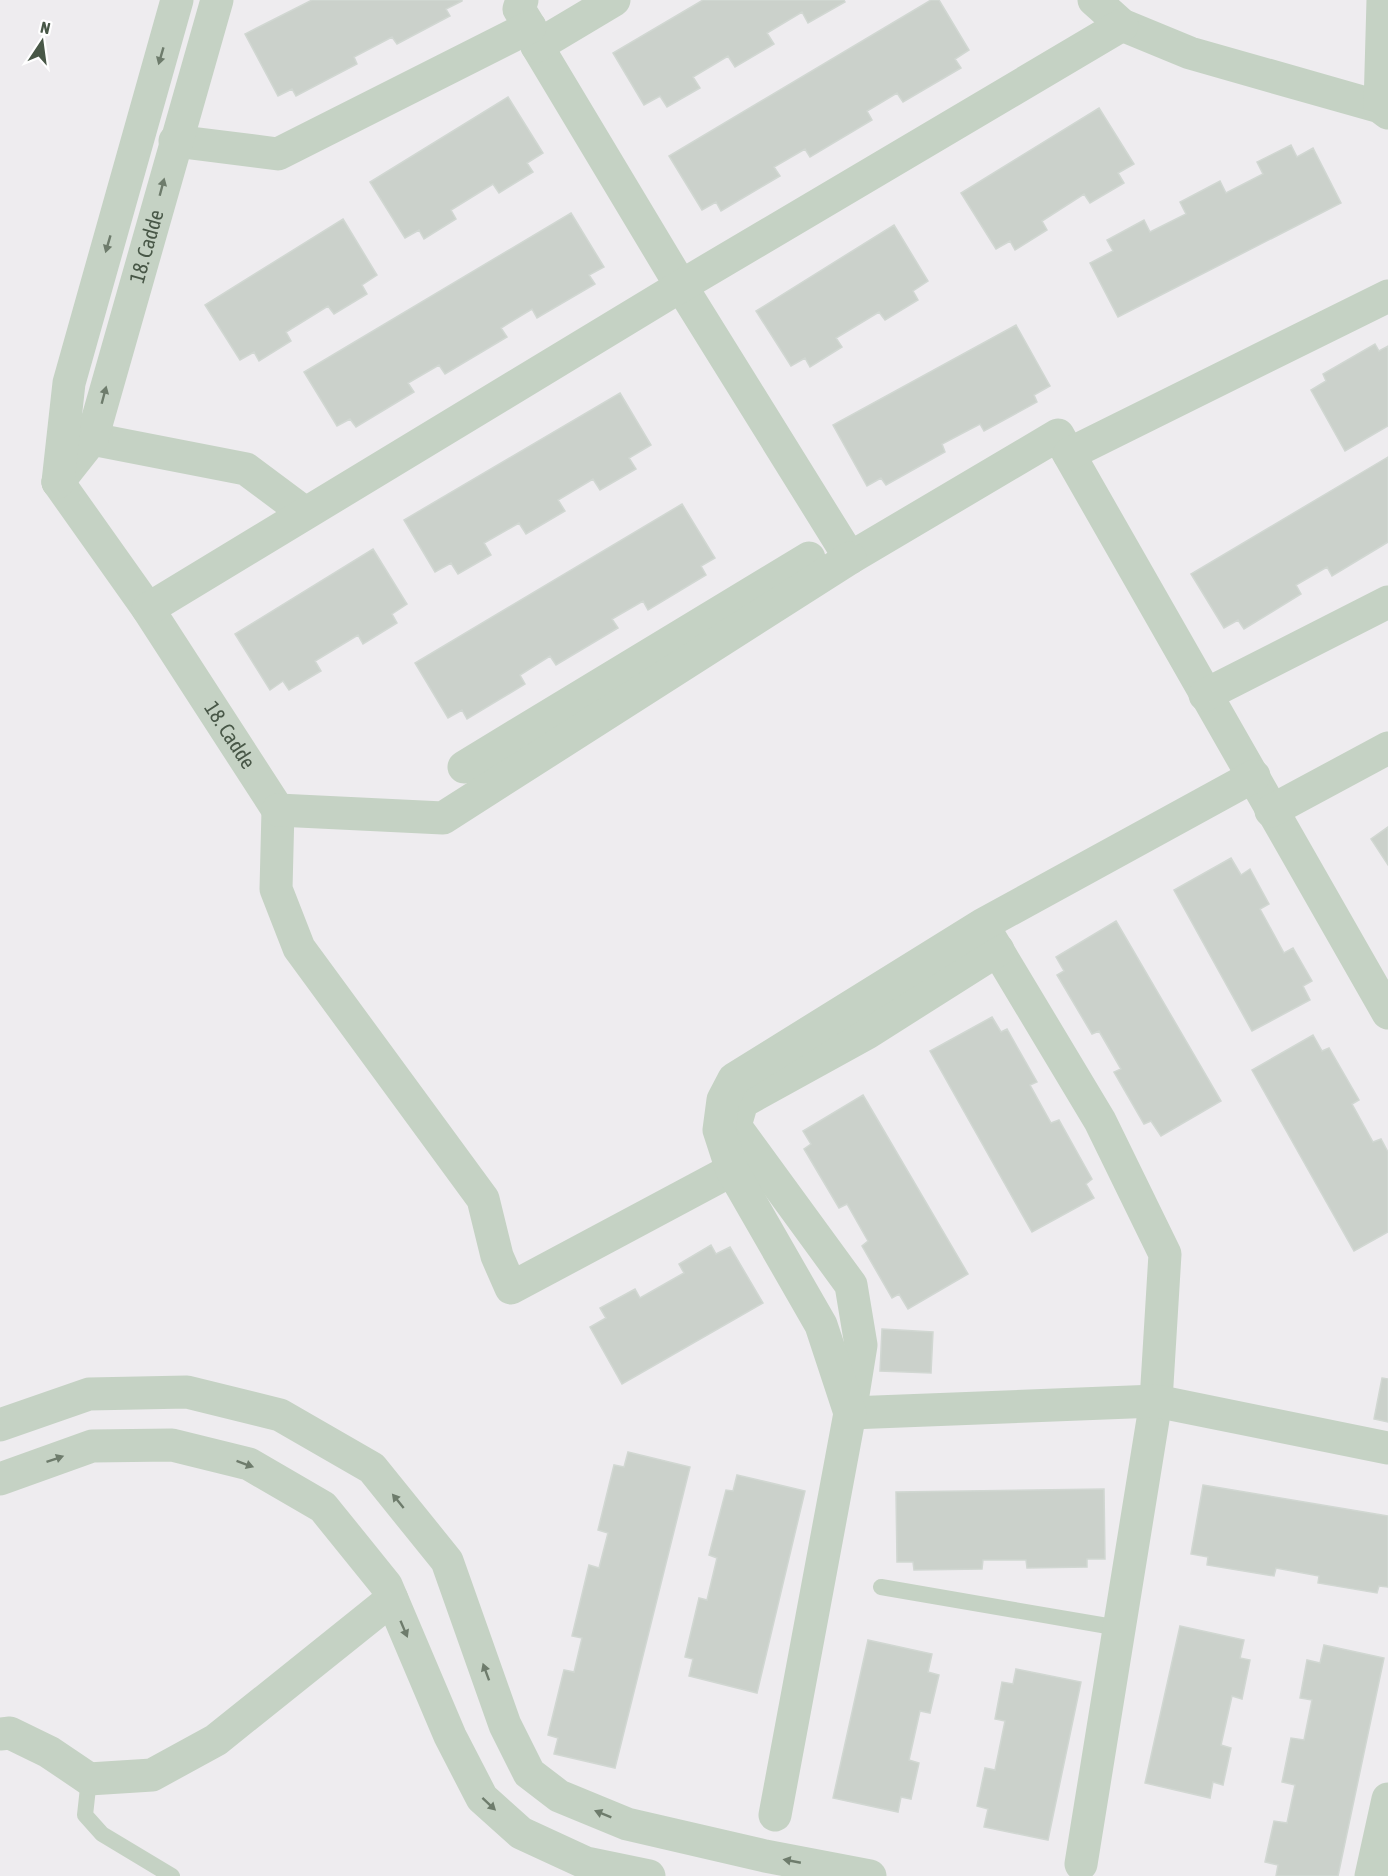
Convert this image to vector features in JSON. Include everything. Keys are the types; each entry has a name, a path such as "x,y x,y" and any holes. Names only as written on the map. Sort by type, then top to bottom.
{"street":[{"name":"18. Cadde","path":"177,0 69,384 58,482 148,609 278,810"},
{"name":"18. Cadde","path":"58,482 92,439 217,0"},
{"path":"175,141 278,154 530,24 614,0"},
{"path":"1094,0 1122,25 1190,53 1384,110 1383,0"},
{"path":"530,24 681,286 844,549"},
{"path":"148,609 681,286 1122,25"},
{"path":"1069,454 1388,296"},
{"path":"464,767 844,549 1058,435 1388,1013"},
{"path":"92,439 246,469 305,513"},
{"path":"732,1170 511,1288 497,1256 483,1199 299,948 276,889 278,810 443,818 844,549"},
{"path":"1205,695 1388,603"},
{"path":"1271,811 1388,748"},
{"path":"850,1413 820,1325 732,1170 719,1130 723,1100 734,1079 990,938 1254,776"},
{"path":"990,938 1100,1121 1165,1254 1156,1401 1081,1864"},
{"path":"775,1815 861,1345 851,1286 735,1126 742,1102 867,1033 990,938"},
{"path":"0,1425 89,1394 188,1392 280,1415 372,1468 447,1561 505,1725 529,1773 559,1796 627,1824 765,1856 870,1876"},
{"path":"850,1413 1156,1401 1388,1449"},
{"path":"0,1479 92,1446 172,1445 249,1464 323,1507 386,1585 450,1736 482,1797 521,1833 586,1863 649,1876"},
{"path":"0,1734 10,1733 49,1752 89,1779 152,1775 216,1740 392,1599"},
{"path":"1371,1876 1388,1799"}],"lane":[{"path":"881,1587 1119,1628"},
{"path":"89,1779 86,1815 102,1834 172,1876"}],"building":[{"path":"312,0 462,1 446,9 450,16 397,44 392,37 354,57 357,64 296,96 292,89 278,96 245,34"},
{"path":"703,0 844,0 845,2 808,23 802,12 767,33 774,44 735,67 728,56 693,77 700,88 667,107 660,96 644,105 613,53"},
{"path":"931,0 939,0 969,50 955,59 961,68 903,102 897,93 867,111 872,120 810,157 805,149 774,167 780,176 721,211 716,202 702,210 669,156"},
{"path":"508,97 543,153 527,163 533,172 499,193 493,184 451,210 456,219 424,239 419,230 405,238 370,182"},
{"path":"1099,108 1134,164 1118,173 1124,183 1090,203 1084,194 1042,221 1047,230 1015,250 1010,241 996,249 961,193"},
{"path":"1291,145 1297,157 1313,148 1341,203 1118,317 1090,263 1113,251 1107,240 1144,220 1150,232 1186,214 1180,202 1220,181 1226,193 1263,174 1257,162"},
{"path":"571,213 604,267 589,275 595,284 537,318 532,309 501,328 507,337 445,374 439,365 408,383 414,392 356,427 350,419 337,426 304,372"},
{"path":"343,219 377,275 362,285 367,294 334,314 328,306 286,332 291,341 259,361 254,352 240,360 205,305"},
{"path":"894,225 928,281 913,291 918,300 885,320 879,312 836,338 842,347 810,367 805,358 791,366 756,311"},
{"path":"1016,325 1050,386 1034,395 1037,402 984,431 980,424 942,444 945,452 886,485 881,478 867,486 833,425"},
{"path":"1375,344 1379,351 1388,346 1388,426 1345,451 1311,390 1326,381 1323,374"},
{"path":"620,393 651,445 629,458 636,469 600,490 593,479 558,500 565,511 526,534 519,523 484,543 491,555 458,574 451,563 435,572 404,520"},
{"path":"1388,457 1388,542 1332,576 1327,567 1296,585 1301,594 1244,629 1238,620 1224,628 1191,574"},
{"path":"682,504 715,558 701,566 706,575 648,610 643,601 612,619 618,628 556,665 550,656 520,675 525,684 467,719 462,710 448,718 415,663"},
{"path":"373,549 407,604 392,614 397,623 363,644 358,635 315,661 321,671 289,690 283,681 270,690 235,634"},
{"path":"1388,827 1388,865 1371,839"},
{"path":"1231,858 1241,875 1250,869 1269,904 1260,909 1284,953 1293,948 1312,981 1303,986 1310,1000 1252,1031 1174,890"},
{"path":"1116,921 1221,1101 1161,1136 1151,1121 1144,1124 1114,1072 1121,1069 1099,1031 1092,1034 1057,975 1064,971 1056,957"},
{"path":"992,1017 1001,1032 1007,1029 1037,1082 1030,1085 1051,1123 1059,1120 1092,1179 1086,1184 1094,1198 1032,1232 930,1051"},
{"path":"1313,1035 1322,1051 1329,1048 1359,1100 1352,1104 1373,1142 1381,1139 1388,1152 1388,1232 1354,1251 1252,1070"},
{"path":"863,1095 968,1274 908,1309 899,1294 892,1298 862,1246 868,1241 847,1204 839,1208 804,1149 811,1144 803,1131"},
{"path":"711,1245 716,1254 730,1247 763,1303 622,1384 590,1327 606,1318 600,1308 635,1289 640,1298 684,1273 679,1264"},
{"path":"882,1329 933,1332 931,1373 880,1371"},
{"path":"1382,1378 1388,1379 1388,1422 1374,1419"},
{"path":"628,1452 690,1467 615,1768 554,1754 558,1738 548,1735 564,1670 574,1672 582,1638 572,1636 589,1565 599,1568 608,1533 598,1530 614,1465 624,1467"},
{"path":"737,1475 805,1491 757,1693 689,1676 693,1659 685,1657 699,1598 707,1600 717,1558 709,1555 726,1490 733,1491"},
{"path":"1203,1485 1388,1516 1388,1587 1379,1586 1377,1593 1318,1583 1319,1576 1276,1568 1274,1576 1207,1565 1208,1557 1191,1554"},
{"path":"1104,1489 1105,1559 1087,1559 1087,1567 1027,1568 1026,1560 983,1560 982,1569 914,1570 913,1562 897,1562 896,1492"},
{"path":"1180,1626 1244,1640 1240,1658 1250,1660 1242,1699 1232,1696 1221,1745 1231,1748 1223,1785 1213,1782 1210,1798 1145,1783"},
{"path":"868,1640 932,1654 928,1672 939,1675 930,1713 920,1711 909,1760 919,1763 911,1799 901,1797 898,1812 833,1798"},
{"path":"1324,1645 1384,1658 1338,1876 1276,1876 1278,1865 1265,1862 1274,1821 1287,1823 1295,1785 1282,1782 1291,1738 1304,1740 1312,1700 1300,1698 1307,1660 1320,1663"},
{"path":"1016,1669 1081,1682 1048,1840 984,1827 988,1809 977,1806 985,1768 995,1770 1005,1721 995,1719 1002,1682 1013,1684"}]}
